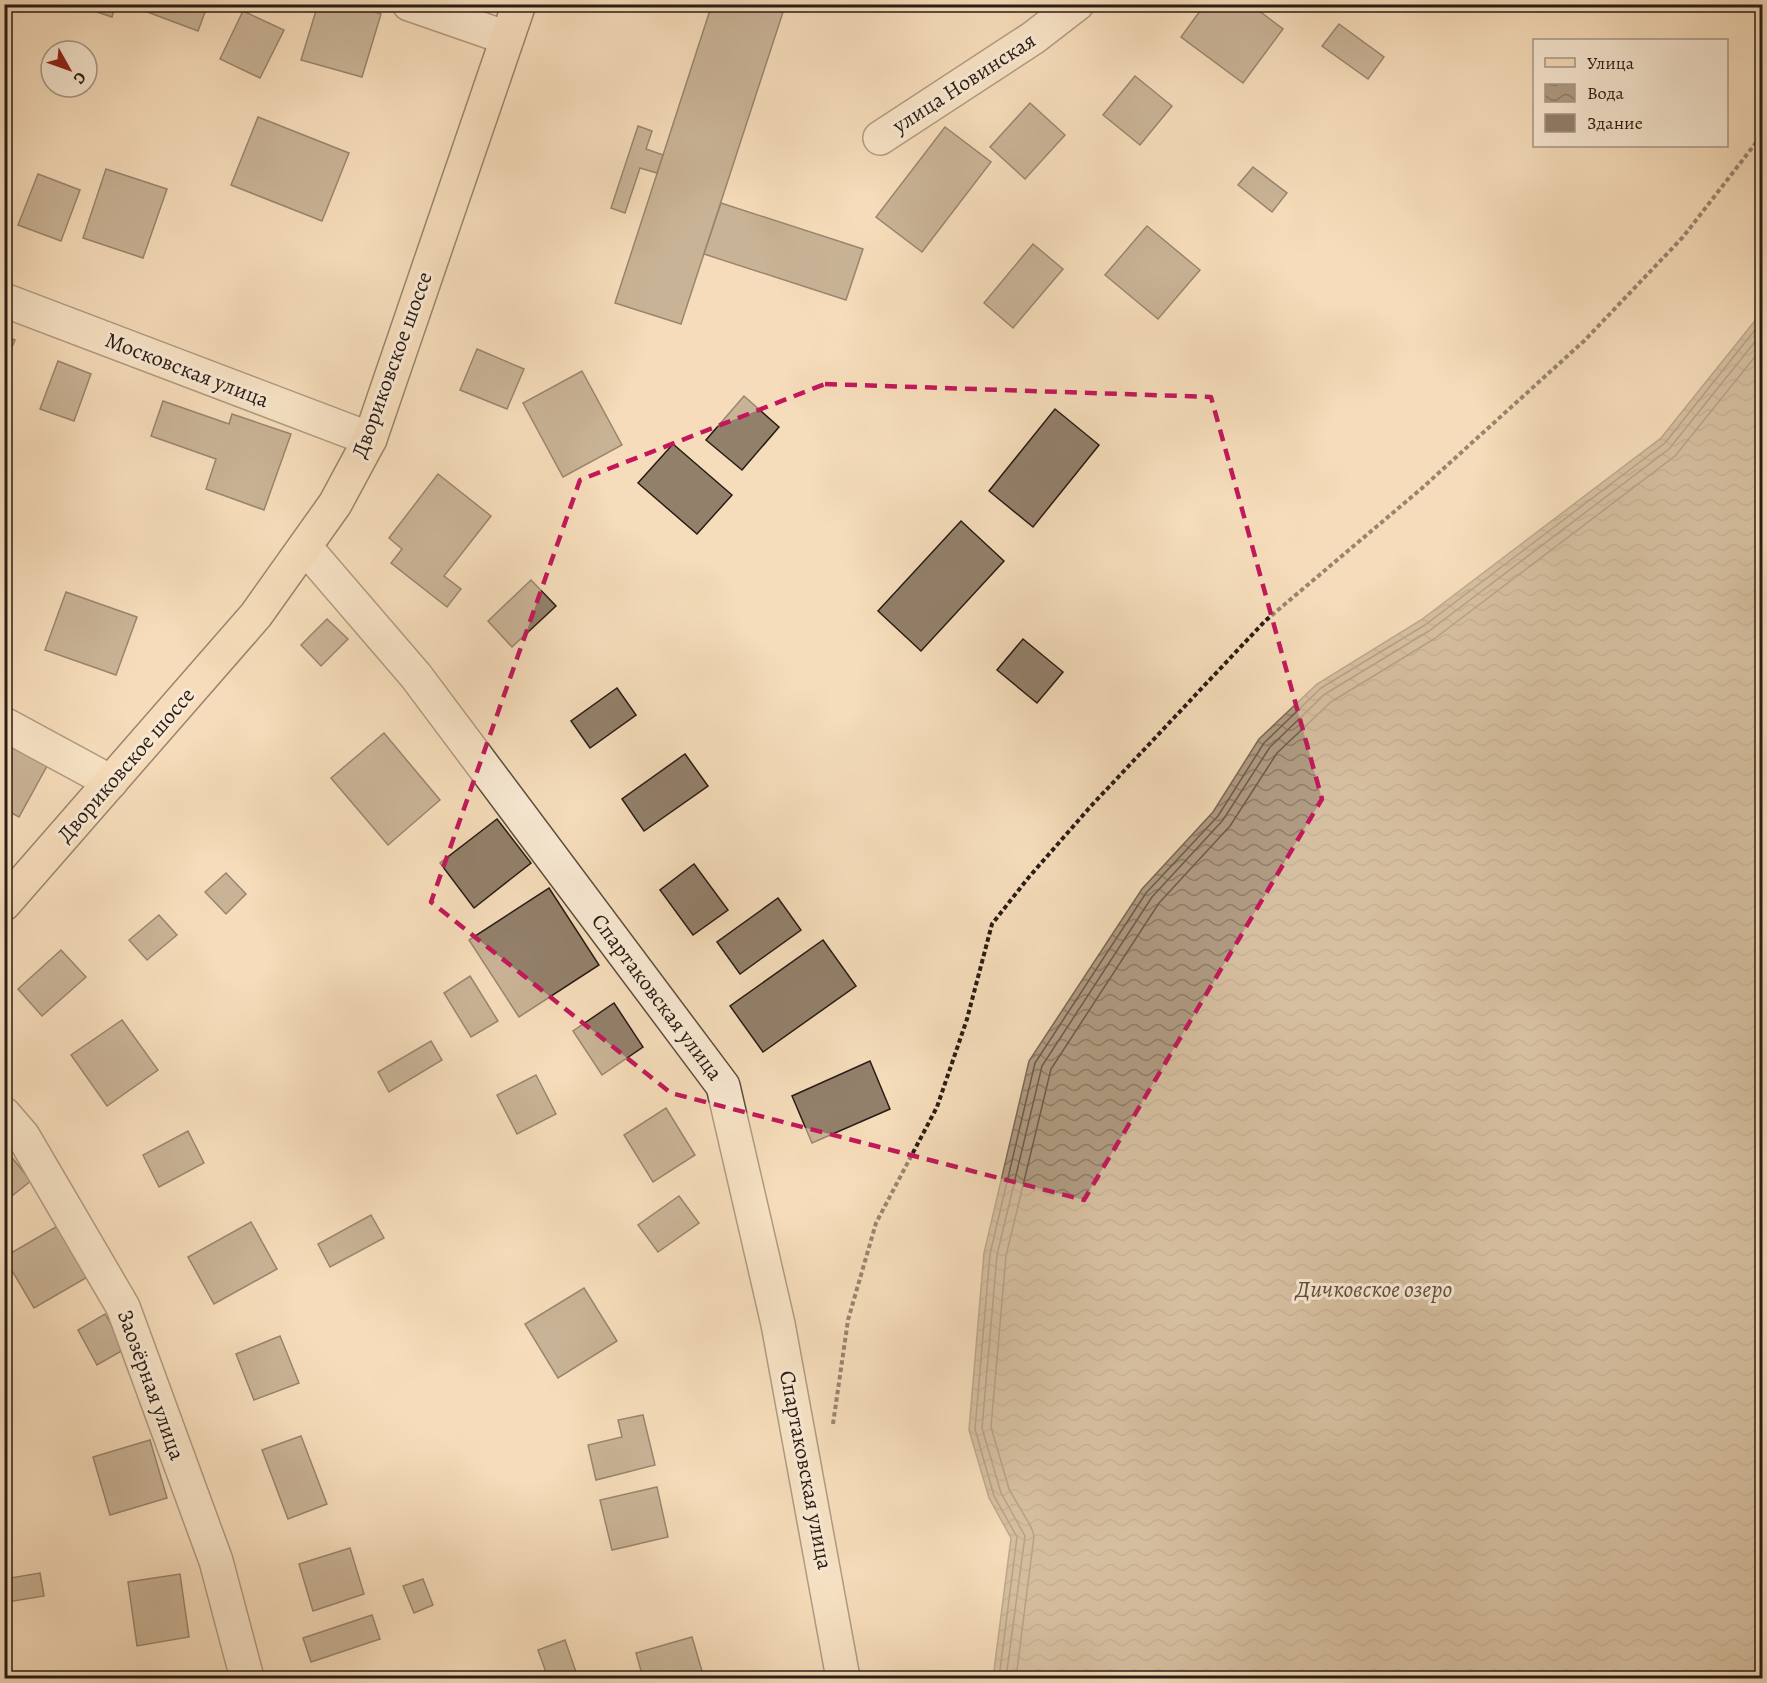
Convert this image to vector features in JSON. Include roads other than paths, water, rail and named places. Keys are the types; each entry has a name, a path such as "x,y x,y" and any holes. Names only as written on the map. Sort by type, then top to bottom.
{"main road":[{"name":"Двориковское шоссе","path":"4,903 256,615 335,504 370,439 519,4"}],"street":[{"path":"409,4 507,39"},
{"name":"улица Новинская","path":"879,138 1033,38 1077,4"},
{"name":"Московская улица","path":"4,300 370,439"},
{"name":"Спартаковская улица","path":"305,547 416,676 723,1086 778,1324 843,1678"},
{"path":"4,724 111,782"},
{"name":"Заозёрная улица","path":"4,1114 23,1136 123,1307 216,1561 247,1678"}],"water":[{"name":"Дичковское озеро","path":"1762,312 1762,1678 993,1678 1011,1538 989,1498 969,1430 984,1253 1029,1061 1142,889 1213,812 1259,739 1317,684 1421,620 1661,438"}]}
